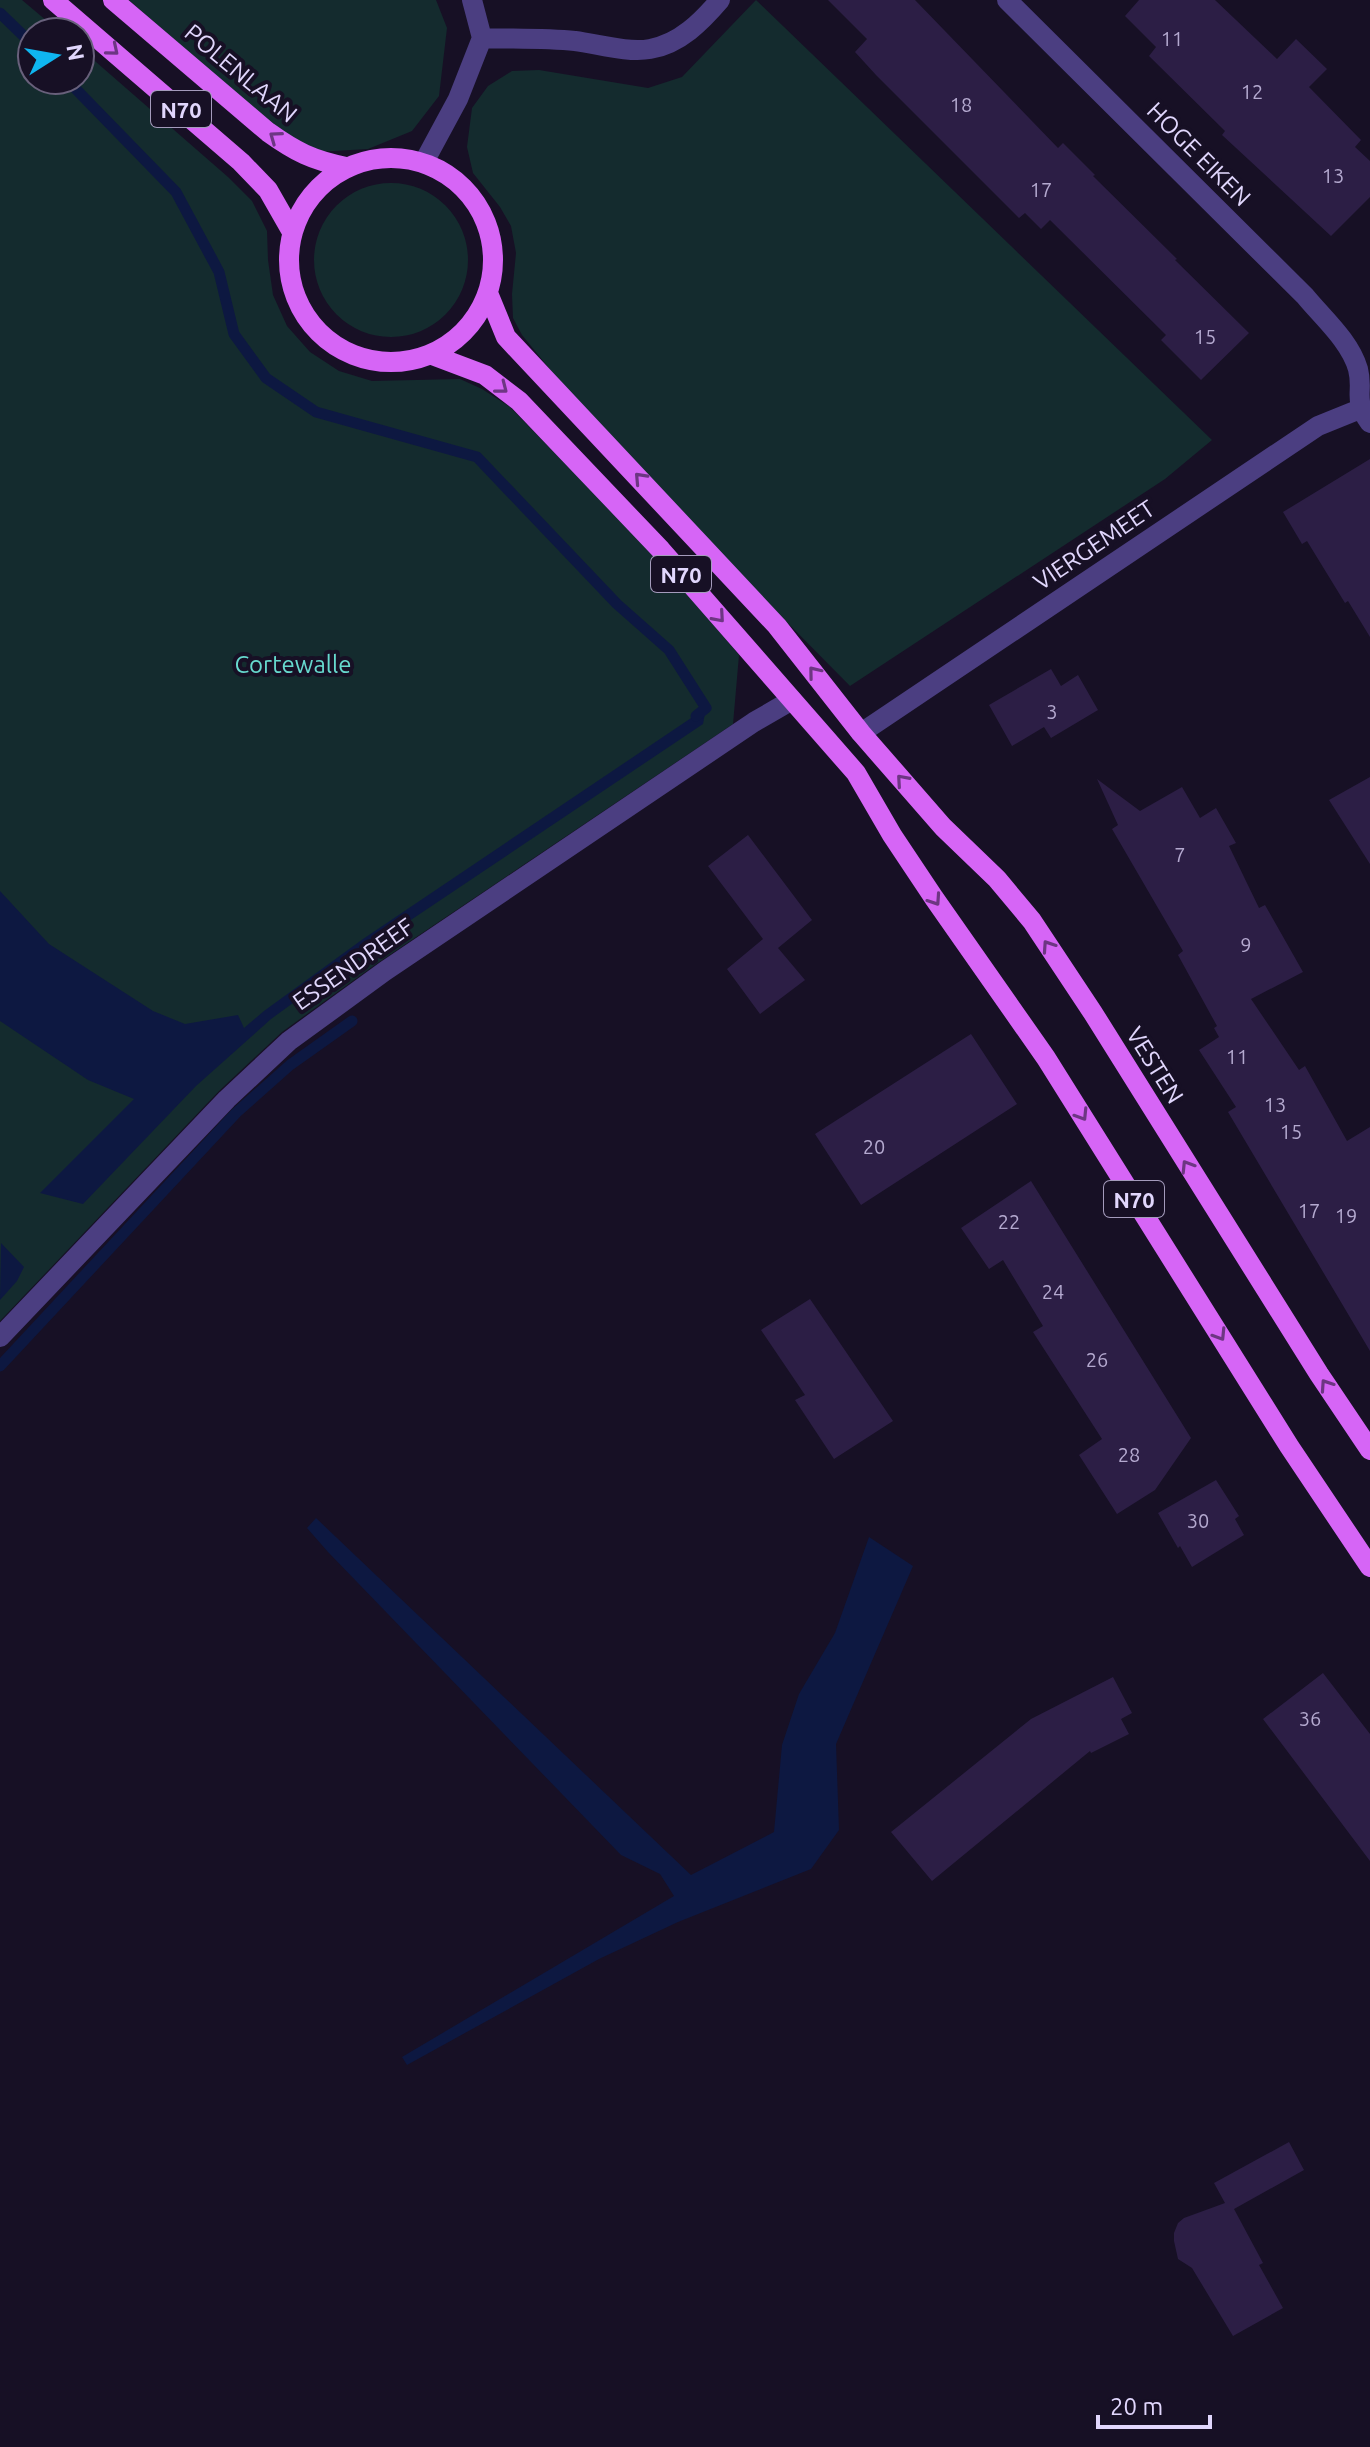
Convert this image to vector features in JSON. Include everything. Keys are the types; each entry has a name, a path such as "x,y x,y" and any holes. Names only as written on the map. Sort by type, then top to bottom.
{"main road":[{"name":"N70","path":"53,0 241,162 268,190 292,232"},
{"name":"POLENLAAN","path":"113,0 268,132 314,160 346,167"},
{"name":"N70","path":"398,157 424,162 448,175 468,192 483,214 492,240 494,267 488,293 479,313 466,330 432,355 404,362 375,362 347,353 323,337 304,315 292,289 288,261 292,232 312,194 346,167 371,159 398,157"},
{"name":"N70","path":"488,293 506,337 777,626 861,733"},
{"name":"N70","path":"432,355 485,375 519,401 661,550 856,773 892,835 1046,1058 1272,1419 1370,1567"},
{"name":"VESTEN","path":"861,733 943,827 997,879 1032,921 1093,1013 1310,1362 1370,1450"}],"street":[{"path":"424,162 458,99 482,38 472,0"},
{"path":"482,38 555,40 650,49 681,37 720,0"},
{"name":"HOGE EIKEN","path":"1007,0 1305,296 1349,349"},
{"name":"VIERGEMEET","path":"861,733 1318,426 1365,416 1359,371 1349,349"},
{"name":"ESSENDREEF","path":"0,1337 227,1099 289,1041 385,971 754,722 792,700"}],"green space":[{"name":"Cortewalle","path":"0,0 22,0 41,16 16,16 16,96 96,96 96,62 252,201 267,231 273,295 287,326 310,352 339,371 372,381 460,379 510,407 657,558 739,655 733,724 379,962 282,1032 219,1091 0,1321"},
{"path":"129,0 436,0 447,28 439,96 412,131 368,149 316,152 271,124"},
{"path":"756,0 1212,440 1165,479 850,686 557,378 522,335 513,318 516,253 511,226 473,173 467,147 472,108 488,86 512,71 539,70 648,88 682,77"},
{"path":"391,183 420,189 445,206 462,231 468,260 462,289 445,314 420,331 391,337 362,331 337,314 320,289 314,260 320,231 337,206 362,189"}],"water":[{"path":"706,708 703,724 369,948 271,1019 196,1086 83,1204 40,1193 134,1099 88,1080 0,1021 0,891 49,944 153,1011 185,1024 238,1015 244,1028 363,939"},
{"path":"1,1243 24,1267 17,1281 0,1300"},
{"path":"316,1518 691,1875 774,1832 782,1745 799,1694 835,1633 869,1537 913,1566 836,1744 839,1830 811,1869 678,1922 599,1959 407,2065 402,2057 674,1896 660,1874 621,1855 328,1552 307,1528"}],"building":[{"path":"828,0 915,0 1058,148 1063,143 1249,333 1201,380 1161,340 1166,335 1050,220 1041,229 1025,213 1019,218 876,75 855,52 867,39"},
{"path":"1139,0 1215,0 1277,59 1296,39 1327,69 1309,87 1361,140 1355,147 1370,161 1370,197 1331,236 1222,135 1225,131 1149,56 1156,47 1125,16"},
{"path":"1370,459 1370,637 1307,541 1302,544 1283,512"},
{"path":"1051,669 1061,686 1078,675 1098,710 1051,738 1044,727 1012,746 989,705"},
{"path":"1370,777 1370,864 1329,800"},
{"path":"1097,779 1140,811 1182,787 1200,818 1216,808 1236,843 1229,846 1259,908 1265,905 1303,972 1251,999 1299,1070 1305,1066 1347,1141 1370,1127 1370,1351 1228,1112 1236,1107 1199,1050 1219,1037 1214,1028 1217,1026 1178,955 1183,951 1112,829 1118,825"},
{"path":"748,835 812,920 778,948 805,980 760,1014 727,969 763,939 708,866"},
{"path":"971,1034 1017,1104 861,1205 815,1134"},
{"path":"1031,1181 1191,1438 1155,1490 1117,1514 1079,1455 1102,1439 1033,1332 1043,1326 1003,1260 989,1269 961,1228"},
{"path":"810,1299 893,1421 834,1459 795,1400 805,1395 761,1330"},
{"path":"1216,1480 1239,1516 1235,1519 1244,1535 1192,1567 1158,1513"},
{"path":"1323,1673 1370,1734 1370,1861 1263,1719"},
{"path":"1113,1677 1132,1713 1121,1719 1129,1734 1090,1751 932,1881 891,1832 1031,1719"},
{"path":"1289,2142 1304,2170 1234,2209 1263,2263 1259,2265 1283,2308 1233,2336 1192,2268 1178,2259 1174,2233 1184,2218 1225,2203 1214,2183"}],"waterway":[{"path":"0,13 16,28"},
{"path":"83,96 176,192 219,272 234,334 266,378 316,412 477,457 617,604 669,650 706,708 696,716"},
{"path":"0,1366 236,1113 290,1065 352,1021"}]}
